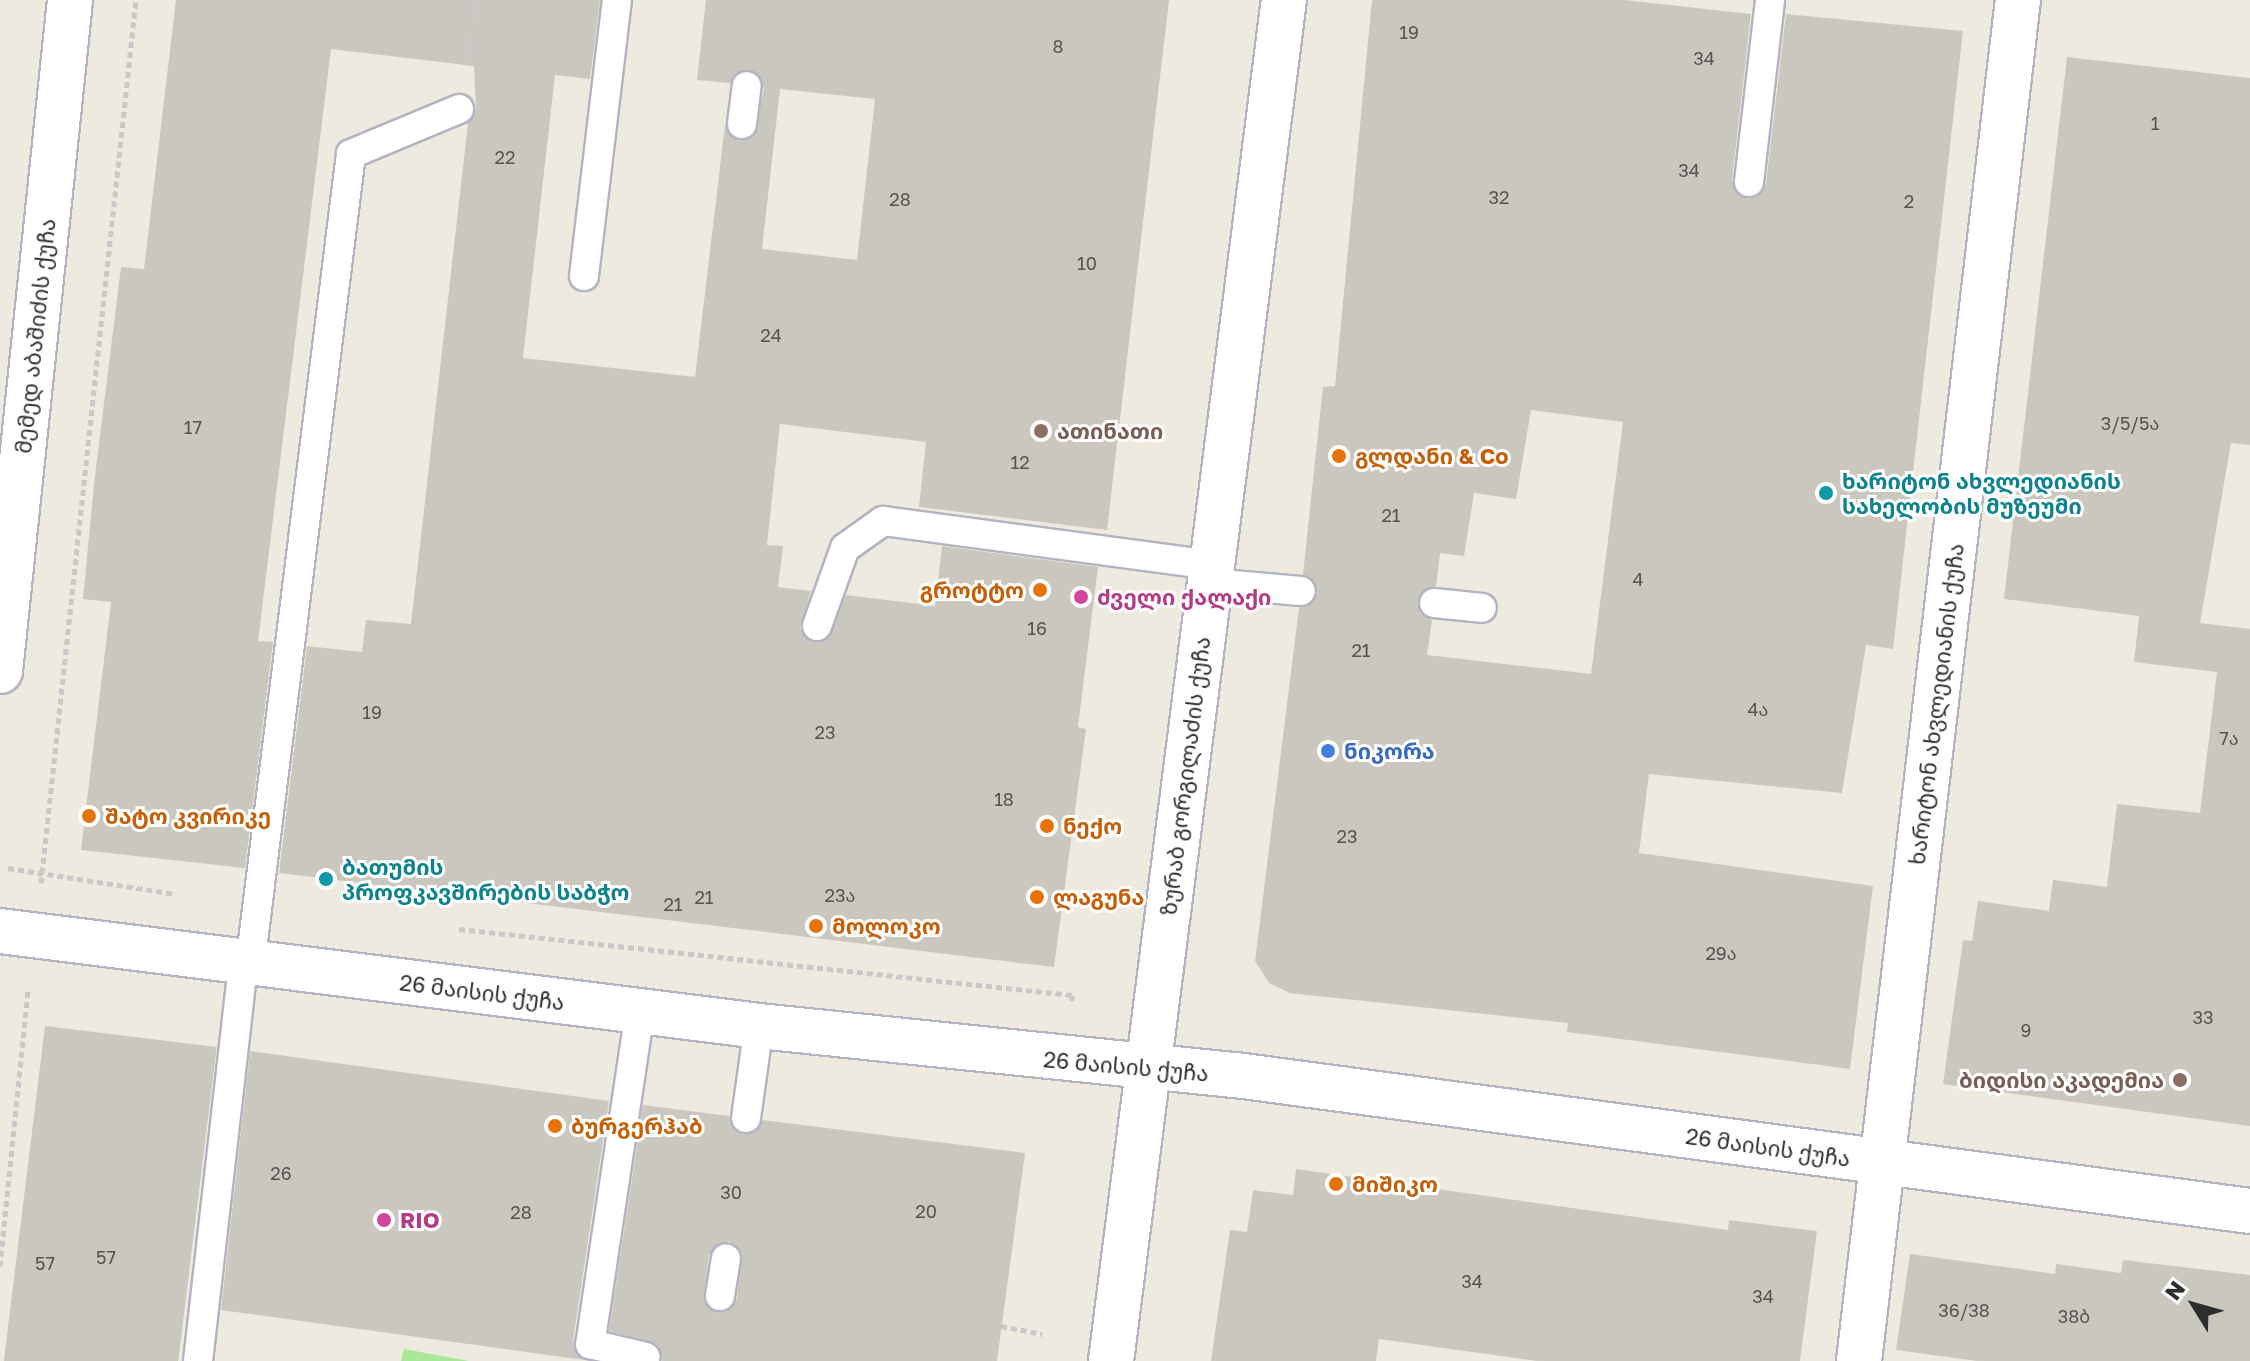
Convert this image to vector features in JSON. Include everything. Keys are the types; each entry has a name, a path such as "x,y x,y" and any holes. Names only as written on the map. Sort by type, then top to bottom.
{"street":[{"name":"მემედ აბაშიძის ქუჩა","path":"0,671 4,594 70,0"},
{"name":"ზურაბ გორგილაძის ქუჩა","path":"1111,1361 1284,0"},
{"name":"ხარიტონ ახვლედიანის ქუჩა","path":"1859,1361 2018,0"},
{"name":"26 მაისის ქუჩა","path":"0,931 247,965 759,1026 1148,1070 1236,1075 2250,1211"}],"lane":[{"path":"584,276 617,0"},
{"path":"1749,182 1770,0"},
{"path":"742,124 747,86"},
{"path":"198,1361 351,154 459,109"},
{"path":"817,626 845,548 883,521 1301,591"},
{"path":"1434,603 1482,608"},
{"path":"640,1011 590,1344 646,1357"},
{"path":"746,1118 759,1026"},
{"path":"720,1296 726,1258"}],"path":[{"path":"40,892 136,0"},
{"path":"459,109 476,0"},
{"path":"8,868 257,907"},
{"path":"445,928 1072,995"},
{"path":"0,1266 29,983"},
{"path":"1001,1326 1042,1334"}],"green space":[{"path":"404,1349 469,1361 401,1361"}],"building":[{"path":"176,0 600,0 590,79 555,75 523,358 695,377 725,125 739,141 755,135 764,88 748,69 730,83 697,80 706,0 1169,0 1107,530 919,507 926,442 780,424 767,545 783,546 778,587 811,591 800,628 811,642 829,638 846,595 935,606 942,546 1098,567 1078,727 1086,729 1054,967 279,873 307,646 362,652 366,620 411,624 468,123 476,110 474,66 331,49 258,641 273,642 245,868 81,850 111,602 83,599 94,484 121,267 144,269","holes":["780,89 875,99 857,260 762,249"]},
{"path":"1372,0 1625,0 1751,14 1732,180 1748,199 1766,184 1786,14 1963,31 1893,649 1866,645 1842,793 1649,774 1639,853 1873,886 1850,1069 1567,1032 1568,1023 1290,993 1269,983 1255,961 1299,608 1318,593 1303,574 1323,387 1335,386","holes":["1531,410 1623,422 1591,674 1427,655 1432,620 1419,611 1420,594 1436,586 1440,553 1464,556 1474,493 1516,499"]},
{"path":"2067,57 2250,78 2250,445 2231,443 2200,623 2250,629 2250,1126 1943,1084 1963,940 1972,941 1978,901 2049,911 2053,880 2107,887 2117,804 2200,813 2217,672 2134,662 2139,616 2004,599"},
{"path":"45,1026 217,1047 178,1361 4,1361"},
{"path":"250,1051 609,1101 573,1341 585,1360 221,1310"},
{"path":"643,1105 729,1116 744,1135 763,1120 1025,1153 997,1361 662,1361 657,1344 609,1331","holes":["729,1241 742,1253 737,1299 717,1313 704,1301 709,1255"]},
{"path":"1296,1169 1728,1230 1729,1220 1817,1231 1800,1361 1537,1361 1379,1339 1376,1361 1211,1361 1230,1230 1247,1232 1253,1190 1293,1195"},
{"path":"1910,1254 2055,1274 2056,1264 2121,1273 2123,1260 2250,1275 2250,1361 1977,1361 1896,1350"}],"place":[{"name":"ათინათი","path":"1041,431"},
{"name":"გლდანი & Co","path":"1339,456"},
{"name":"ხარიტონ ახვლედიანის სახელობის მუზეუმი","path":"1826,493"},
{"name":"გროტტო","path":"1040,590"},
{"name":"ძველი ქალაქი","path":"1081,597"},
{"name":"ნიკორა","path":"1328,751"},
{"name":"შატო კვირიკე","path":"89,816"},
{"name":"ნექო","path":"1047,826"},
{"name":"ბათუმის პროფკავშირების საბჭო","path":"326,879"},
{"name":"ლაგუნა","path":"1037,897"},
{"name":"მოლოკო","path":"816,926"},
{"name":"ბიდისი აკადემია","path":"2180,1080"},
{"name":"ბურგერჰაბ","path":"555,1126"},
{"name":"მიშიკო","path":"1336,1184"},
{"name":"RIO","path":"384,1220"}]}
